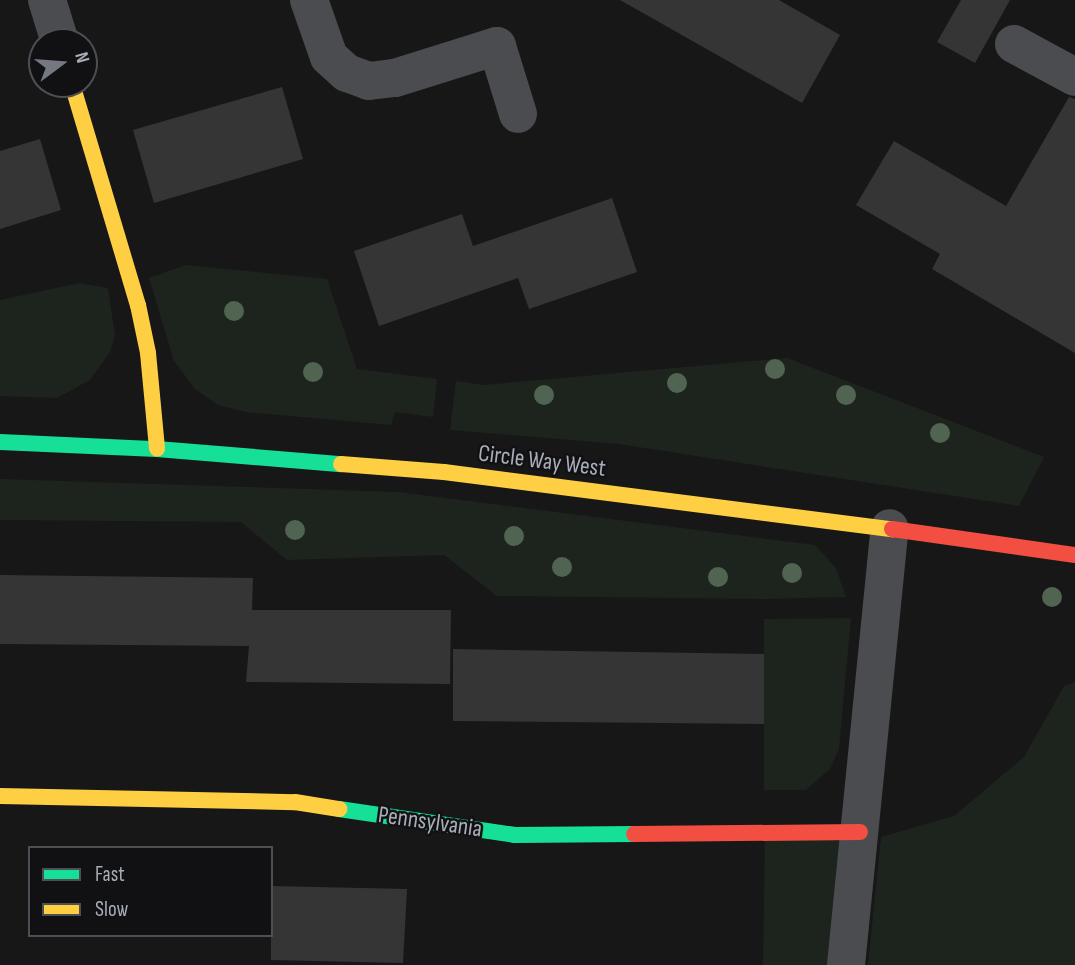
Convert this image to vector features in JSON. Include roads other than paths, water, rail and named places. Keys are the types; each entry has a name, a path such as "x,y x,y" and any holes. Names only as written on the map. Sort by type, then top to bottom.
{"street":[{"path":"47,0 56,28"},
{"path":"309,0 330,57 347,73 369,81 395,78 498,46 518,114"},
{"path":"1014,44 1075,78"},
{"path":"76,98 138,304 148,353 157,449"},
{"name":"Circle Way West","path":"0,442 157,449 444,472 890,528 1075,555"},
{"path":"846,965 890,528"},
{"name":"Pennsylvania","path":"0,796 295,802 515,835 860,832"}]}
